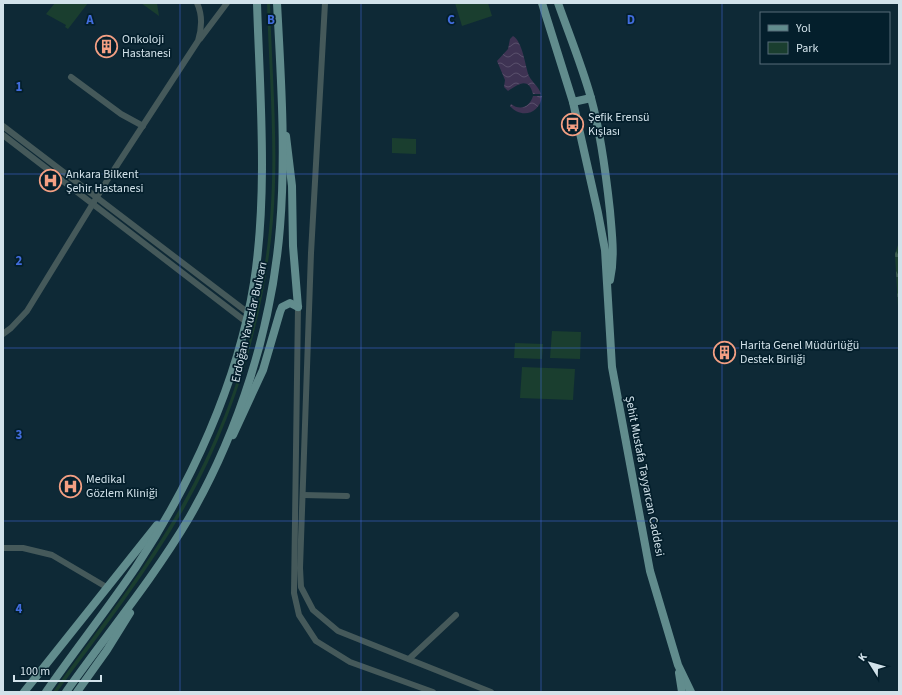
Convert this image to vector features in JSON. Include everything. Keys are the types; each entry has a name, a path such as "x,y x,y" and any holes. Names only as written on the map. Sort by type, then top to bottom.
{"main road":[{"name":"Erdoğan Yavuzlar Bulvarı","path":"46,692 127,580 167,514 200,451 234,362 245,321 257,259 261,194 257,3"},
{"name":"Erdoğan Yavuzlar Bulvarı","path":"66,692 148,582 188,518 209,480 254,364 271,293 280,220 282,95 277,3"},
{"name":"Şehit Mustafa Tayyarcan Caddesi","path":"542,3 573,102 598,212 605,250 612,367 650,571 678,665 682,692"},
{"name":"Şehit Mustafa Tayyarcan Caddesi","path":"558,3 591,98 608,191 614,264 608,288"},
{"path":"209,480 252,396 266,361 282,308 290,303 298,306 293,246 292,186 282,95"},
{"path":"573,102 591,98"},
{"path":"24,692 82,618 108,588 149,534 167,514"},
{"path":"78,692 118,634 148,582"},
{"name":"Şehit Mustafa Tayyarcan Caddesi","path":"678,665 691,692"}],"street":[{"path":"197,3 200,9 202,28 198,41"},
{"path":"3,334 11,328 27,311 198,41 227,3"},
{"path":"325,3 311,253 300,568 301,587 312,610 338,631 491,692"},
{"path":"71,77 121,114 143,126"},
{"path":"3,126 247,312"},
{"path":"3,135 245,321"},
{"path":"298,306 294,593 299,615 316,641 350,662 433,692"},
{"path":"303,495 347,496"},
{"path":"3,548 23,548 52,555 108,588"},
{"path":"409,659 456,615"}],"green space":[{"path":"55,3 88,3 68,29 65,27 66,25 46,14"},
{"path":"141,3 157,3 159,16"},
{"path":"267,3 270,3 275,193 269,257 254,332 244,368 218,440 185,507 171,531 124,601 57,692 53,692 126,592 154,551 189,493 225,414 239,374 251,333 260,291 267,248 271,205 272,129"},
{"path":"455,3 488,3 492,16 462,26"},
{"path":"392,138 416,139 416,154 392,153"},
{"path":"899,242 899,325 895,254"},
{"path":"552,331 581,332 580,359 550,358"},
{"path":"515,343 543,344 542,359 514,358"},
{"path":"522,367 575,369 573,400 520,398"}],"water":[{"path":"513,36 519,43 529,76 541,94 533,94 531,88 526,84 519,85 508,91 504,87 505,80 497,61 508,49 510,39"},
{"path":"533,96 542,96 541,102 534,111 529,113 519,112 510,106 511,104 518,107 524,107 530,103"}],"place":[{"name":"Onkoloji Hastanesi","path":"107,46"},
{"name":"Şefik Erensü Kışlası","path":"572,124"},
{"name":"Ankara Bilkent Şehir Hastanesi","path":"50,181"},
{"name":"Harita Genel Müdürlüğü Destek Birliği","path":"725,352"},
{"name":"Medikal Gözlem Kliniği","path":"70,486"}]}
